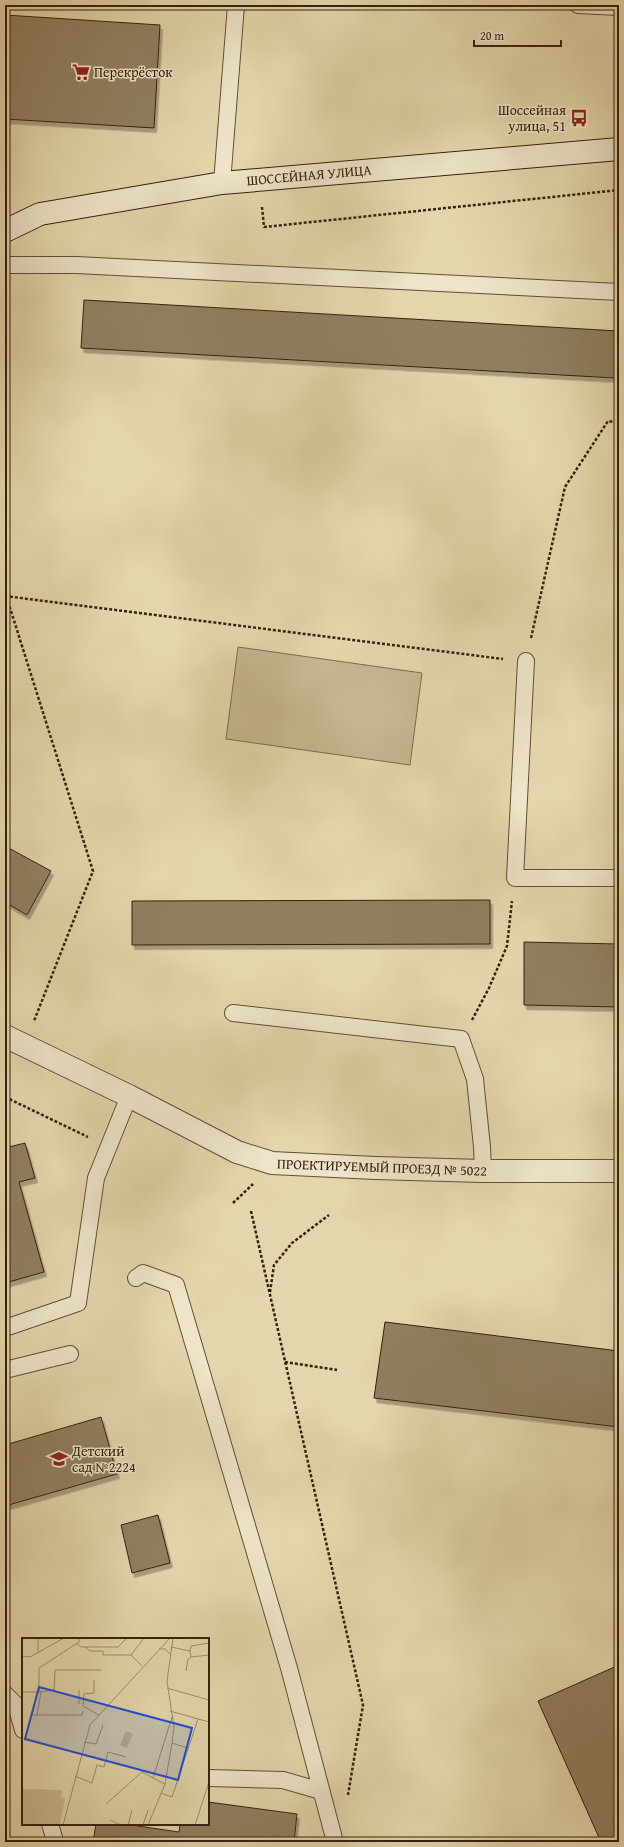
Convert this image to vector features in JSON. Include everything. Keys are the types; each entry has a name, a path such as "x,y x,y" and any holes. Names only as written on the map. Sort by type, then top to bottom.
{"street":[{"name":"ШОССЕЙНАЯ УЛИЦА","path":"5,231 40,214 222,184 619,149"},
{"name":"ПРОЕКТИРУЕМЫЙ ПРОЕЗД № 5022","path":"14,1041 129,1096 237,1152 272,1163 483,1171 619,1171"}],"lane":[{"path":"222,184 236,5"},
{"path":"578,5 619,7"},
{"path":"5,265 76,265 619,292"},
{"path":"526,661 515,878 619,878"},
{"path":"233,1013 461,1039 475,1079 483,1171"},
{"path":"5,1328 78,1303 96,1178 129,1096"},
{"path":"136,1278 143,1273 176,1284 289,1668 335,1842"},
{"path":"5,1370 70,1354"},
{"path":"5,1694 16,1705 22,1726"},
{"path":"209,1778 283,1780 321,1792"},
{"path":"50,1825 53,1842"}],"path":[{"path":"258,180 264,227 619,190"},
{"path":"6,597 526,661 565,487 608,421 619,423"},
{"path":"5,592 93,871 14,1041"},
{"path":"461,1039 489,988 507,946 515,878"},
{"path":"5,1097 109,1146"},
{"path":"251,1212 363,1705 348,1796"},
{"path":"270,1295 274,1265 292,1242 329,1215"},
{"path":"285,1362 337,1370"}],"shaded area":[{"path":"238,647 422,673 410,765 226,739"}],"building":[{"name":"Перекрёсток","path":"5,15 160,25 154,128 5,119"},
{"path":"84,300 618,331 615,378 81,348"},
{"path":"5,846 51,871 27,915 5,902"},
{"path":"490,900 490,944 132,945 132,901"},
{"path":"524,942 619,944 619,1007 524,1005"},
{"path":"5,1131 9,1147 25,1143 35,1178 19,1182 44,1272 5,1283"},
{"path":"385,1322 619,1351 619,1427 374,1398"},
{"name":"Детский сад №2224","path":"101,1417 117,1474 5,1506 5,1445"},
{"path":"158,1515 170,1563 132,1573 121,1525"},
{"path":"619,1665 619,1842 601,1842 538,1701"},
{"path":"209,1802 297,1814 294,1842 93,1842 96,1825 131,1825 179,1832 180,1825 209,1825"}],"place":[{"name":"Перекрёсток","path":"81,72"},
{"name":"Шоссейная улица, 51","path":"579,118"},
{"name":"Детский сад №2224","path":"59,1459"}]}
